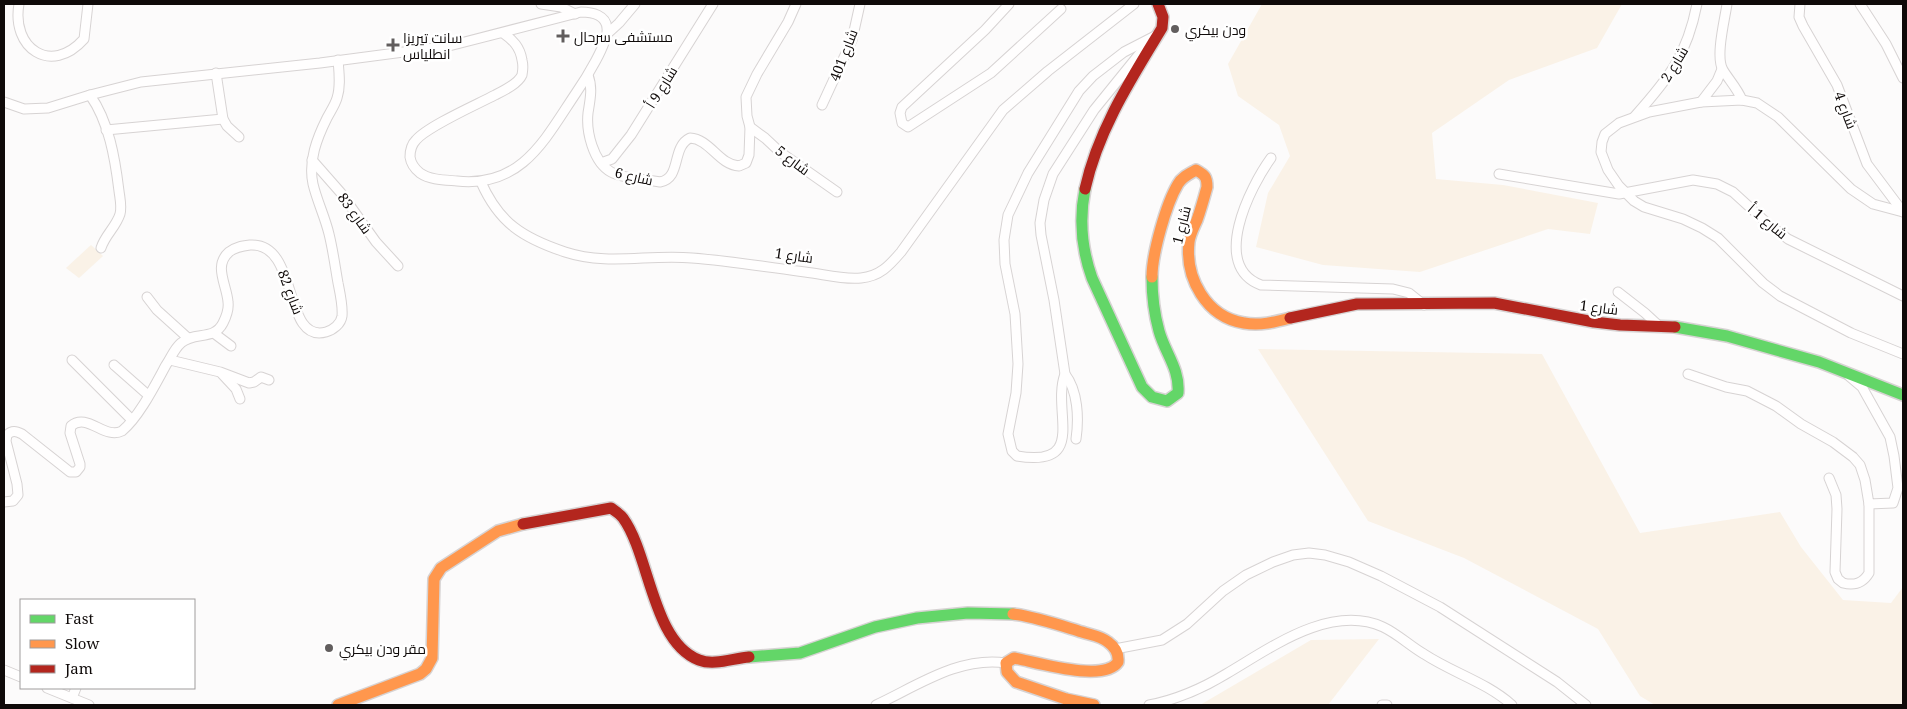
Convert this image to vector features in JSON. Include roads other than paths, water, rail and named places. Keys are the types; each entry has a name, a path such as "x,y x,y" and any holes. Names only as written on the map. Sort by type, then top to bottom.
{"street":[{"path":"19,4 17,18 23,39 36,52 46,57 55,57 71,50 84,39 88,4"},
{"path":"541,4 561,7 575,14"},
{"path":"502,34 511,39 519,49 523,65 522,75 509,87 424,134 412,145 411,161 415,168 425,176 453,181 481,182 503,175 532,155 588,75 607,34 619,24 635,4"},
{"name":"شارع 9 أ","path":"601,163 612,159 631,135 713,4"},
{"path":"750,127 747,116 746,97 796,4"},
{"name":"شارع 401","path":"822,105 852,40 860,4"},
{"path":"1009,4 985,30 902,107 900,113 902,123 908,127 991,73 1061,9"},
{"name":"شارع 1","path":"481,182 493,205 504,220 514,228 537,241 583,257 614,260 690,258 748,263 853,278 873,276 888,267 901,252 1003,110 1076,48 1134,4"},
{"name":"شارع 1","path":"1158,4 1163,17 1162,28 1153,36 1118,102 1091,163 1085,183 1081,230 1087,263 1101,299 1142,387 1147,393 1159,400 1167,401 1178,393 1179,385 1155,318 1152,290 1152,266 1155,244 1178,183 1191,172 1200,171 1205,175 1207,186 1189,241 1189,265 1192,276 1196,287 1208,305 1225,317 1243,324 1256,324 1357,304 1494,303 1594,322 1620,325 1680,326 1727,336 1841,370 1903,395"},
{"name":"شارع 2","path":"1634,116 1655,94 1673,69 1692,30 1697,4"},
{"path":"1701,102 1717,81 1722,69 1721,51 1727,4"},
{"name":"شارع 4","path":"1800,4 1799,17 1837,85 1867,164 1903,212"},
{"path":"1860,4 1886,44 1903,78"},
{"path":"4,102 24,109 36,110 141,82 449,46 588,12 605,21 607,34"},
{"path":"1153,36 1094,110 1053,174 1044,200 1040,222 1041,235 1054,300 1065,374 1061,388 1063,428 1059,449 1056,452 1043,456 1017,456 1012,451 1008,434 1016,393 1018,364 1015,314 1005,258 1004,240 1008,215 1028,173 1079,91 1110,62 1133,46 1153,36"},
{"name":"شارع 82","path":"215,334 222,325 228,305 221,273 222,261 235,248 253,245 264,248 275,256 287,282 298,314 310,331 316,333 326,332 340,322 342,317 340,295 332,248 324,214 313,183 312,160 317,140 338,96 338,60"},
{"path":"1722,69 1734,83 1742,100"},
{"path":"216,73 223,119 227,126 239,137"},
{"name":"شارع 6","path":"588,75 591,83 588,127 592,145 601,163 612,172 620,175 660,182 666,181 672,174 682,144 690,138 700,140 728,163 739,166 746,163 749,159 750,127"},
{"path":"90,95 97,104 114,160 121,212 101,248"},
{"path":"1903,212 1884,208 1862,198 1842,182 1772,112 1757,103 1742,100 1701,102 1634,116 1612,128 1605,134 1602,142 1602,152 1608,170 1627,194 1644,207 1683,219 1702,228 1718,238 1763,283 1780,296 1851,333 1903,354"},
{"path":"106,130 223,119"},
{"name":"شارع 5","path":"750,127 780,152 838,192"},
{"path":"1271,158 1258,179 1237,229 1235,242 1238,260 1242,272 1247,278 1261,285 1393,289 1409,293 1425,305"},
{"name":"شارع 83","path":"312,160 342,193 376,242 398,266"},
{"path":"1500,174 1627,194"},
{"name":"شارع 1 أ","path":"1627,194 1693,180 1716,184 1733,192 1767,224 1788,239 1903,296"},
{"path":"1618,292 1658,325"},
{"path":"147,297 188,338"},
{"path":"4,502 13,501 18,495 6,441 7,435 10,432 22,434 73,472 78,470 80,464 70,433 71,426 74,423 84,422 111,434 117,434 126,428 132,420 179,345 188,338 215,334 231,346"},
{"path":"72,360 132,420"},
{"path":"170,360 220,372 249,384 261,377 269,380"},
{"path":"114,365 148,396"},
{"path":"1841,370 1862,387 1872,407 1885,426 1893,451 1898,488 1895,499 1893,503 1869,504"},
{"path":"220,372 236,389 240,399"},
{"path":"1065,374 1070,380 1075,400 1078,426 1076,439"},
{"path":"1688,374 1726,387 1747,391 1776,406 1801,424 1832,442 1853,457 1860,465 1866,480 1869,504 1869,573 1865,579 1858,583 1843,583 1838,579 1835,572 1837,509 1836,496 1829,478"},
{"path":"338,705 410,678 426,669 432,658 434,579 436,572 441,568 498,531 530,522 611,508 620,512 631,532 672,638 690,656 700,660 724,662 737,658 788,656 827,645 861,631 886,624 933,617 972,614 1017,615 1049,622 1107,641 1115,649 1118,659 1114,668 1108,671 1076,670 1014,658 1006,663 985,661 963,666 926,679 876,705"},
{"path":"1115,649 1162,640 1187,624 1223,591 1246,575 1273,562 1293,555 1325,554 1381,576 1440,607 1557,682 1586,705"},
{"path":"1149,705 1174,698 1203,686 1298,633 1327,624 1353,621 1383,627 1424,655 1498,693 1512,705"},
{"path":"1006,663 1008,672 1016,682 1066,699 1094,705"},
{"path":"4,670 20,677"},
{"path":"50,689 89,705"},
{"path":"72,698 76,689"},
{"path":"1382,705 1387,705"}],"place":[{"name":"ودن بيكري","path":"1175,29"},
{"name":"مستشفى سرحال","path":"563,36"},
{"name":"سانت تيريزا انطلياس","path":"393,45"},
{"name":"مقر ودن بيكري","path":"329,648"}]}
